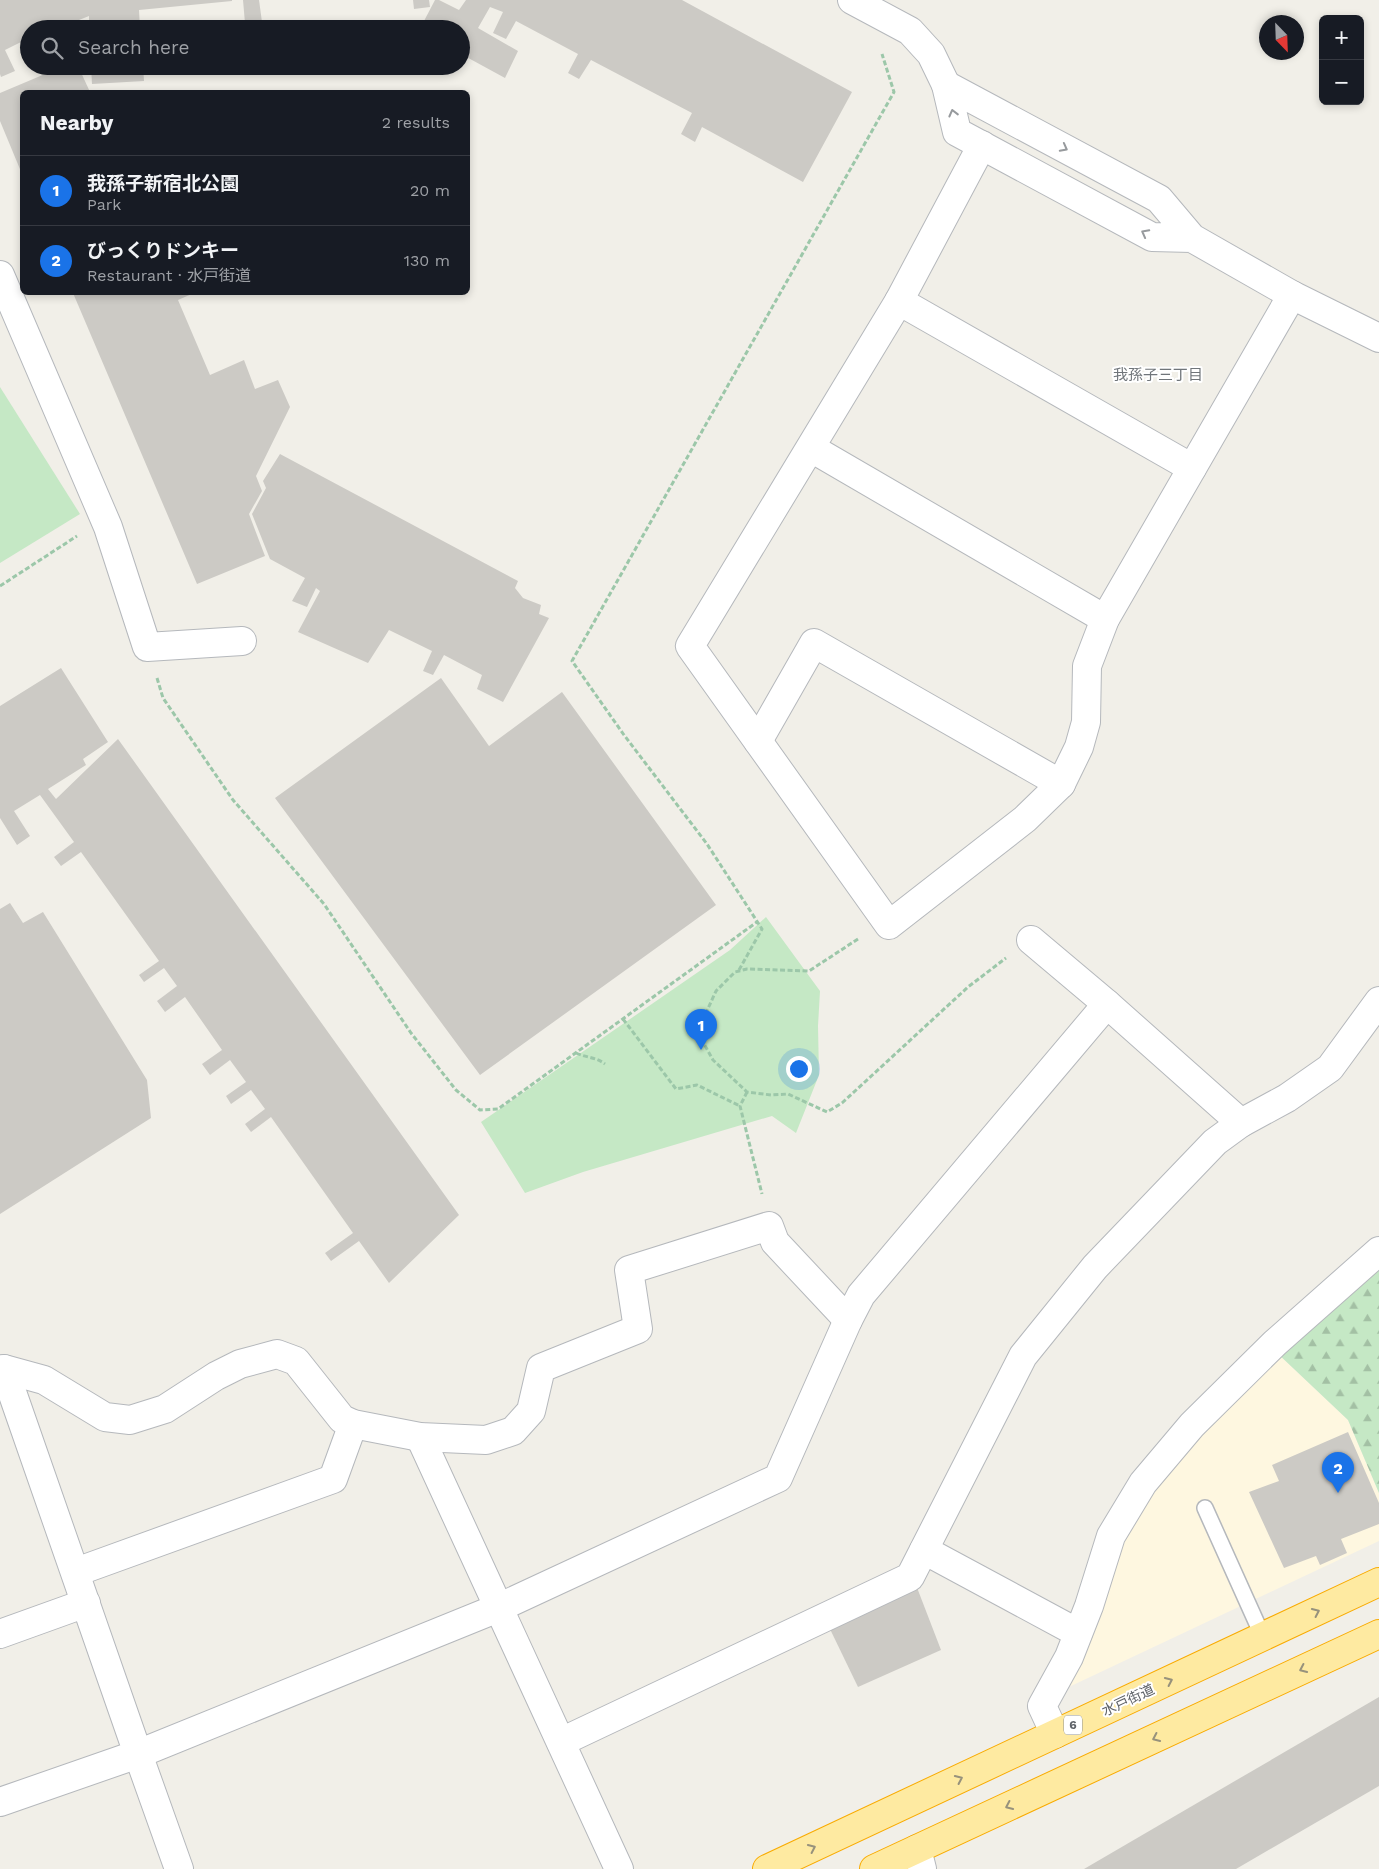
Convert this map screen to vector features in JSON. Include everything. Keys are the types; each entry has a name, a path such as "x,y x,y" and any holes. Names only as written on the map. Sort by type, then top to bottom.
{"highway":[{"name":"水戸街道","path":"768,1869 1379,1582"},
{"path":"874,1869 920,1859 1379,1634"}],"street":[{"path":"860,4 910,31 931,54 946,85 958,132 1152,237 1192,238"},
{"path":"946,85 1160,199 1192,238 1292,295 1379,338"},
{"path":"982,145 899,301 690,646 889,925 1025,819 1061,784 1079,747 1086,722 1087,666 1105,619 1292,295"},
{"path":"0,275 104,519 146,647 242,641"},
{"path":"899,301 1192,468"},
{"path":"811,448 1105,619"},
{"path":"758,741 814,643 1061,784"},
{"path":"1031,940 1107,1004 1241,1123"},
{"path":"561,1742 910,1577 1023,1356 1095,1267 1215,1142 1241,1123 1287,1098 1330,1068 1379,1001"},
{"path":"0,1802 138,1754 498,1608 778,1478 848,1320 861,1295 1107,1004"},
{"path":"2,1369 44,1380 105,1417 130,1420 165,1409 216,1376 240,1364 277,1354 296,1360 342,1419 353,1424 420,1437 486,1440 513,1431 531,1411 541,1368 638,1329 629,1270 769,1226 775,1242 848,1320"},
{"path":"1055,1734 1042,1706 1069,1657 1089,1606 1111,1536 1143,1483 1192,1425 1268,1350 1379,1251"},
{"path":"2,1369 76,1572 179,1869"},
{"path":"76,1572 332,1478 353,1424"},
{"path":"420,1437 619,1869"},
{"path":"924,1550 1078,1633"},
{"path":"0,1634 86,1603"}],"lane":[{"path":"1205,1508 1263,1636"}],"path":[{"path":"739,970 762,929 707,844 624,735 572,661 894,92 860,4"},
{"path":"0,586 104,519"},
{"path":"146,647 163,698 233,800 324,904 411,1033 456,1090 480,1110 498,1109 757,922"},
{"path":"884,918 856,941 809,971 747,969 735,972 716,991 705,1014 702,1026 703,1042 713,1060 747,1092 771,1095 788,1094 827,1112 842,1103 968,986 1031,940"},
{"path":"623,1019 676,1089 697,1085 740,1106"},
{"path":"576,1053 587,1058 598,1058 605,1064"},
{"path":"747,1092 740,1106 769,1226"}],"shaded area":[{"path":"1275,1351 1348,1420 1379,1493 1379,1541 1054,1694 1151,1482"}],"green space":[{"path":"0,387 80,514 0,563"},
{"path":"766,917 820,991 818,1026 819,1075 796,1133 772,1116 583,1172 525,1193 481,1122 730,950"},
{"path":"1379,1257 1379,1493 1348,1420 1275,1351"}],"building":[{"path":"0,0 232,0 139,10 140,20 89,20 89,16 79,20 20,20 20,42 5,50 15,71 1,77"},
{"path":"243,0 259,0 262,20 245,20"},
{"path":"413,0 429,0 430,7 414,9"},
{"path":"435,0 439,0 459,10 466,0 682,0 852,92 803,182 702,127 695,142 681,134 692,113 591,60 579,79 568,73 578,54 516,21 506,39 493,33 503,12 490,7 478,28 518,51 505,78 470,59 470,20 425,20"},
{"path":"43,75 82,75 89,90 20,90 20,169 0,121 0,93"},
{"path":"92,75 144,75 144,81 92,84"},
{"path":"74,295 189,295 178,300 210,375 244,360 255,389 278,380 290,407 256,476 262,491 249,514 265,556 197,584"},
{"path":"280,454 518,581 515,588 523,598 541,605 539,614 549,618 503,702 477,689 482,675 444,655 433,675 423,671 432,651 389,630 368,663 298,632 320,591 316,588 307,607 292,601 305,578 270,559 252,514 266,488 263,481"},
{"path":"61,668 108,742 83,759 86,765 48,789 56,799 118,739 459,1215 389,1283 359,1241 331,1261 325,1253 353,1233 271,1117 251,1132 245,1124 265,1109 251,1090 231,1104 226,1096 246,1082 230,1060 210,1075 202,1064 222,1050 185,997 165,1012 157,1001 177,986 164,968 144,982 139,975 159,961 81,852 61,866 54,857 74,842 40,795 14,811 30,836 17,845 0,818 0,706"},
{"path":"441,678 489,746 562,692 716,905 480,1075 275,798"},
{"path":"10,903 23,923 43,912 147,1080 151,1118 0,1214 0,909"},
{"path":"1348,1432 1379,1503 1379,1524 1341,1539 1347,1553 1320,1565 1316,1556 1284,1568 1249,1492 1279,1481 1272,1465"},
{"path":"916,1585 941,1650 858,1687 829,1627"},
{"path":"1379,1697 1379,1786 1236,1869 1084,1869"}],"place":[{"name":"我孫子新宿北公園","path":"701,1050"},
{"name":"びっくりドンキー","path":"1338,1493"}],"district":[{"name":"我孫子三丁目","path":"1158,375"}]}
